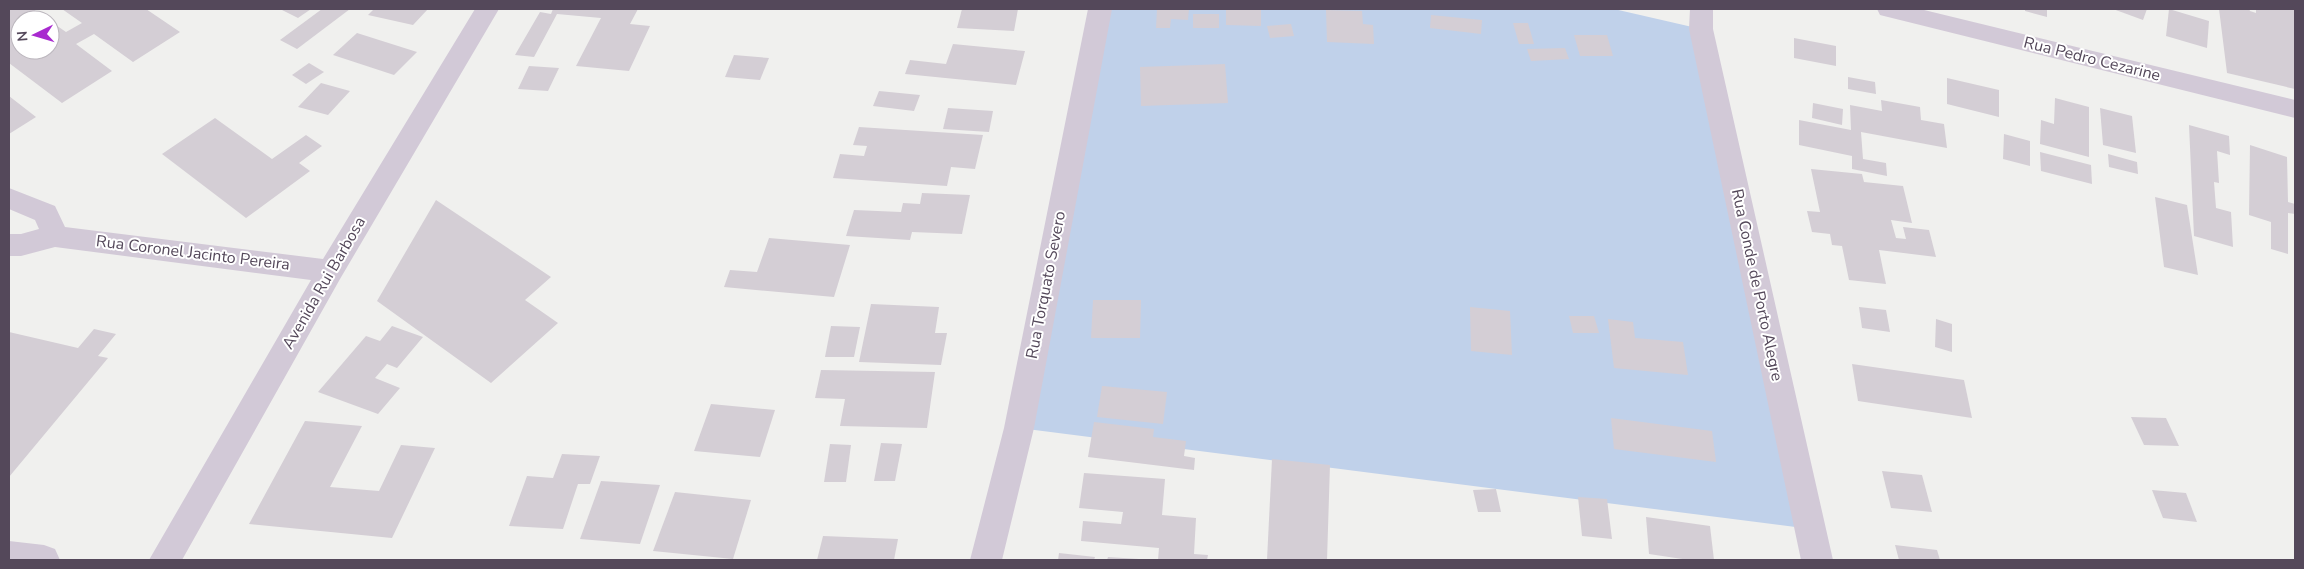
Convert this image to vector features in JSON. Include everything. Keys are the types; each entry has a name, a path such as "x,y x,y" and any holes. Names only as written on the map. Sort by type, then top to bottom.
{"street":[{"name":"Avenida Rui Barbosa","path":"165,560 330,271 487,9"},
{"name":"Rua Torquato Severo","path":"986,560 1019,428 1100,9"},
{"name":"Rua Conde de Porto Alegre","path":"1702,9 1701,29 1817,560"},
{"name":"Rua Pedro Cezarine","path":"1888,9 2295,109"},
{"path":"9,198 46,213 55,236"},
{"name":"Rua Coronel Jacinto Pereira","path":"9,245 20,245 55,236 330,271"},
{"path":"9,556 44,560"}],"shaded area":[{"path":"1100,9 1614,9 1701,29 1811,529 1019,428"}],"building":[{"path":"9,9 34,10 10,10 10,60 60,60 60,28 66,32 82,23 62,9 146,9 180,32 133,62 94,34 76,44 112,71 62,103 9,63"},
{"path":"280,9 311,9 298,18"},
{"path":"322,9 350,9 297,49 280,40"},
{"path":"374,9 428,9 413,25 368,15"},
{"path":"553,9 638,9 630,24 650,26 629,71 576,66 601,18 557,14 534,57 515,55 540,12 551,14"},
{"path":"962,9 1018,9 1014,31 957,28"},
{"path":"1157,9 1189,9 1188,20 1171,19 1170,28 1156,28"},
{"path":"1226,9 1261,10 1261,26 1226,25"},
{"path":"2025,9 2047,9 2047,17 2025,11"},
{"path":"2113,9 2147,9 2143,20"},
{"path":"2169,9 2209,21 2207,48 2166,36"},
{"path":"2219,9 2249,9 2256,13 2256,9 2295,9 2295,89 2227,73"},
{"path":"1326,10 1362,11 1363,24 1373,25 1374,44 1327,42"},
{"path":"1193,14 1219,14 1219,28 1193,28"},
{"path":"1431,15 1482,20 1481,34 1430,28"},
{"path":"1513,23 1528,23 1534,44 1519,44"},
{"path":"1291,24 1294,36 1270,38 1267,26"},
{"path":"357,33 417,52 394,75 333,55"},
{"path":"1574,35 1607,35 1613,56 1580,56"},
{"path":"1794,38 1836,46 1836,66 1794,58"},
{"path":"953,44 1025,51 1016,85 905,74 910,60 946,64"},
{"path":"1565,48 1569,59 1531,61 1527,49"},
{"path":"734,55 769,58 760,80 725,77"},
{"path":"309,63 324,72 306,84 292,75"},
{"path":"1225,64 1228,103 1141,106 1140,67"},
{"path":"529,66 559,68 548,91 518,89"},
{"path":"1848,77 1875,82 1876,94 1848,89"},
{"path":"1947,78 1999,90 1999,117 1947,104"},
{"path":"321,83 350,91 328,115 298,107"},
{"path":"879,91 920,95 914,111 873,106"},
{"path":"9,96 36,117 9,134"},
{"path":"2055,98 2089,107 2089,157 2040,144 2041,120 2054,124"},
{"path":"1881,100 1920,107 1921,120 1944,124 1947,148 1861,132 1863,159 1886,163 1887,176 1852,169 1852,156 1799,145 1799,120 1851,130 1850,105 1882,111"},
{"path":"1813,103 1843,109 1842,125 1812,118"},
{"path":"948,108 993,111 989,132 943,129"},
{"path":"2100,108 2132,116 2136,153 2103,145"},
{"path":"215,118 272,159 306,135 322,146 299,163 310,171 246,218 162,154"},
{"path":"2189,125 2229,136 2230,155 2217,151 2219,183 2214,182 2216,208 2231,212 2233,247 2194,236"},
{"path":"859,127 983,135 975,169 951,167 947,186 833,178 840,154 864,156 867,146 853,145"},
{"path":"2004,134 2030,141 2030,166 2003,159"},
{"path":"2250,145 2287,157 2288,202 2295,204 2295,214 2288,213 2288,254 2271,249 2271,222 2249,215"},
{"path":"2040,152 2091,165 2092,184 2041,171"},
{"path":"2108,154 2137,162 2138,174 2109,167"},
{"path":"1811,169 1862,174 1864,182 1903,186 1912,223 1891,220 1896,238 1906,239 1903,227 1929,230 1936,257 1879,250 1886,284 1849,280 1842,246 1832,245 1830,234 1812,232 1807,211 1820,212"},
{"path":"922,193 970,195 962,234 912,232 910,240 846,236 854,210 901,212 903,203 920,204"},
{"path":"2155,197 2187,205 2198,275 2164,267"},
{"path":"436,200 551,277 525,300 558,323 491,383 377,301"},
{"path":"769,238 850,245 834,297 724,287 730,270 757,272"},
{"path":"1093,300 1141,300 1140,338 1091,338"},
{"path":"871,304 939,307 935,333 947,333 941,365 859,362"},
{"path":"1470,307 1510,311 1512,355 1471,351"},
{"path":"1859,307 1886,310 1890,332 1862,328"},
{"path":"1569,316 1594,316 1599,333 1573,333"},
{"path":"1608,319 1633,322 1635,338 1683,342 1688,375 1614,368"},
{"path":"1936,319 1952,324 1952,352 1935,347"},
{"path":"392,326 423,337 397,368 387,364 375,378 400,388 378,414 318,392 366,336 380,341"},
{"path":"831,326 860,327 854,357 825,357"},
{"path":"94,329 116,334 98,356 108,358 9,477 9,332 78,348"},
{"path":"1852,364 1964,380 1972,418 1858,401"},
{"path":"821,370 935,372 927,428 840,426 845,399 815,398"},
{"path":"1102,386 1167,392 1163,424 1097,417"},
{"path":"711,404 775,410 760,457 694,451"},
{"path":"2131,417 2166,418 2179,446 2144,445"},
{"path":"1611,418 1712,431 1716,462 1614,449"},
{"path":"305,421 362,426 330,487 379,491 401,445 435,448 392,538 249,524"},
{"path":"1094,422 1154,429 1153,437 1186,441 1184,456 1195,458 1194,470 1088,457"},
{"path":"881,443 902,444 895,481 874,481"},
{"path":"830,444 851,445 846,482 824,482"},
{"path":"562,454 600,456 590,484 578,484 563,529 509,526 527,476 553,478"},
{"path":"1272,459 1330,465 1327,560 1267,560"},
{"path":"1882,471 1922,475 1932,512 1891,508"},
{"path":"1084,473 1165,479 1162,515 1196,518 1194,554 1208,555 1207,560 1158,560 1159,548 1081,541 1083,521 1121,524 1123,512 1079,508"},
{"path":"601,481 660,485 640,544 580,539"},
{"path":"1496,489 1501,512 1478,512 1473,490"},
{"path":"2152,490 2186,493 2197,522 2163,518"},
{"path":"675,492 751,500 733,559 653,551"},
{"path":"1578,497 1607,499 1612,539 1582,536"},
{"path":"1646,517 1710,526 1714,560 1689,560 1649,554"},
{"path":"823,536 898,539 894,560 817,560"},
{"path":"1895,545 1937,550 1940,560 1899,560"},
{"path":"1059,553 1095,557 1094,560 1058,560"},
{"path":"1108,557 1139,559 1139,560 1107,560"}]}
